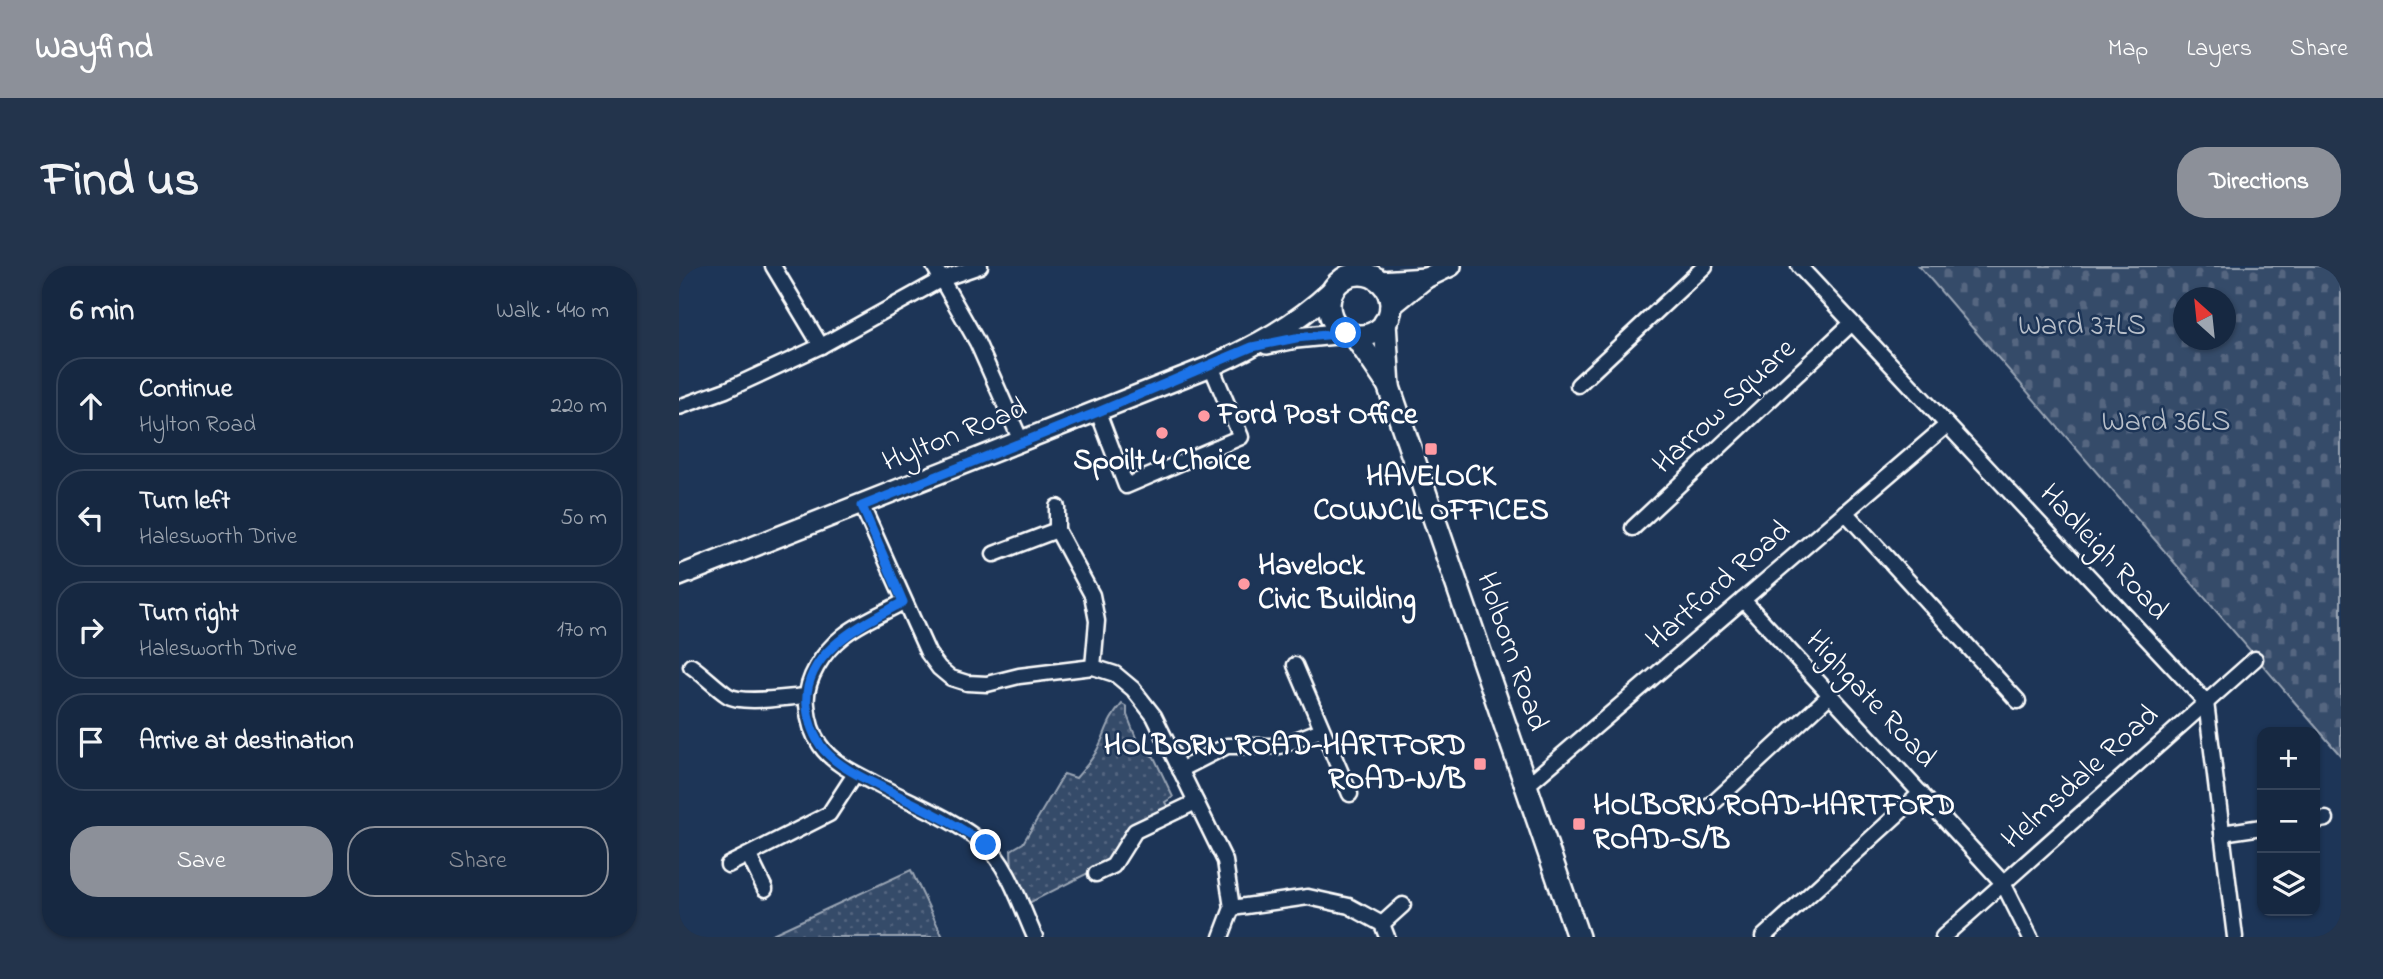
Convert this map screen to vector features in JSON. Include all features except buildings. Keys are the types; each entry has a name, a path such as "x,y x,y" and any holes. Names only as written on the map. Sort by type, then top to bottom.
{"main road":[{"path":"1368,274 1390,297 1388,315 1377,330 1366,335 1350,334 1336,325 1330,315 1328,303 1336,280 1351,275 1368,274"},
{"name":"Holborn Road","path":"1388,315 1389,387"},
{"name":"Holborn Road","path":"1350,334 1389,387 1578,937"}],"street":[{"path":"773,266 821,346"},
{"path":"679,407 726,390 821,346 938,273 980,266"},
{"path":"1388,315 1426,278 1451,266"},
{"path":"1578,385 1705,266"},
{"name":"Hadleigh Road","path":"1799,266 2206,702"},
{"path":"938,273 977,342 1021,441"},
{"path":"1368,274 1426,278"},
{"name":"Hylton Road","path":"679,576 1211,366 1252,347 1307,314 1336,280"},
{"name":"Harrow Square","path":"1633,528 1853,323"},
{"name":"Hylton Road","path":"1252,347 1296,338 1350,334"},
{"path":"1098,412 1126,486 1241,438 1211,366"},
{"name":"Hartford Road","path":"1525,787 1947,425"},
{"path":"862,506 927,653 951,678 967,683 987,684 1019,676 1093,667 1115,674 1133,689 1154,716 1226,862 1232,908 1221,937"},
{"path":"1057,507 1057,530 1092,595 1097,621 1093,667"},
{"path":"1845,512 2018,701"},
{"path":"994,554 1057,530"},
{"name":"Highgate Road","path":"1743,600 2003,883 2030,937"},
{"path":"903,602 843,636 827,652 814,672 806,696 808,718 818,743 827,754 855,774 965,830 986,845 1001,864 1035,937"},
{"name":"Helmsdale Road","path":"1943,937 2255,659"},
{"path":"1295,665 1350,794"},
{"path":"691,666 729,696 749,699 806,696"},
{"path":"1709,807 1830,695"},
{"path":"2206,702 2235,937"},
{"path":"1179,770 1227,746 1280,746 1321,730"},
{"path":"728,865 829,814 855,774"},
{"path":"1763,937 1921,793"},
{"path":"1096,874 1113,866 1135,831 1196,802"},
{"path":"2223,833 2257,828"},
{"path":"749,856 765,889"},
{"path":"1232,908 1308,897 1349,906 1384,931 1403,905"}],"green space":[{"path":"1919,266 2341,266 2341,756 2320,732 2320,727 2316,727"},
{"path":"1122,704 1127,707 1127,715 1140,748 1154,757 1173,797 1165,802 1169,810 1131,826 1104,865 1029,903 1012,868 1011,850 1023,843 1064,774 1076,778 1088,764"},
{"path":"911,870 943,937 766,937"}],"place":[{"name":"Ford Post Office","path":"1204,416"},
{"name":"Spoilt 4 Choice","path":"1162,433"},
{"name":"HAVELOCK COUNCIL OFFICES","path":"1431,449"},
{"name":"Havelock Civic Building","path":"1244,584"},
{"name":"HOLBORN ROAD-HARTFORD ROAD-N/B","path":"1480,764"},
{"name":"HOLBORN ROAD-HARTFORD ROAD-S/B","path":"1579,824"}],"route":[{"path":"986,845 965,830 855,774 827,754 818,743 808,718 806,696 814,672 827,652 843,636 903,602 862,506 1211,366 1252,347 1296,338 1346,333"}],"park label":[{"name":"Ward 37LS","path":"2082,327"},
{"name":"Ward 36LS","path":"2166,423"}]}
